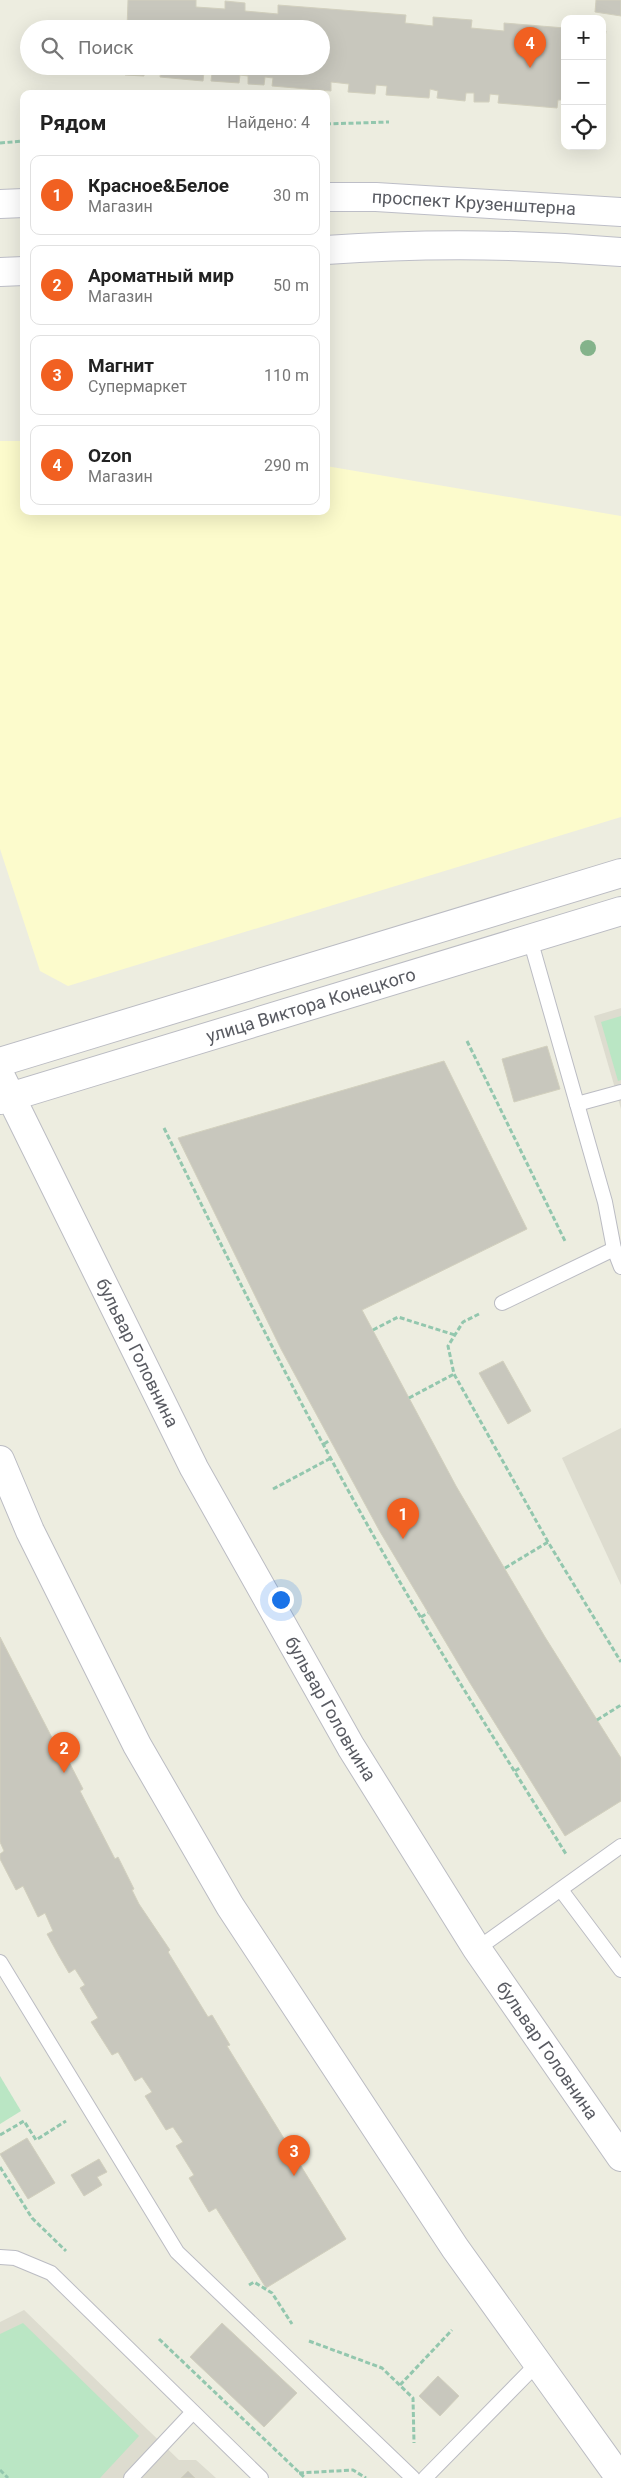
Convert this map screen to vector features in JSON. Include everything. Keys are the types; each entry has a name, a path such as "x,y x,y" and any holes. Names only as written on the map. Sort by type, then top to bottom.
{"street":[{"name":"проспект Крузенштерна","path":"330,197 376,196 621,212"},
{"path":"0,204 20,204"},
{"path":"330,250 381,246 575,248 621,252"},
{"path":"0,272 20,271"},
{"name":"улица Виктора Конецкого","path":"0,1062 621,873"},
{"name":"улица Виктора Конецкого","path":"3,1090 621,911"},
{"name":"бульвар Головнина","path":"3,1090 194,1468 350,1747 476,1949 621,2157"},
{"path":"0,1460 30,1531 137,1745 226,1898 455,2248 536,2364 620,2478"}],"lane":[{"path":"530,938 605,1202 614,1248 621,1267"},
{"path":"577,1104 621,1092"},
{"path":"502,1303 614,1248"},
{"path":"476,1949 621,1846"},
{"path":"561,1890 621,1970"},
{"path":"0,1962 177,2252 413,2478"},
{"path":"0,2257 15,2258 51,2273 261,2478"},
{"path":"425,2478 536,2364"},
{"path":"131,2478 193,2412"}],"path":[{"path":"330,124 389,122"},
{"path":"0,143 20,141"},
{"path":"467,1041 577,1266"},
{"path":"164,1128 274,1353 331,1458 421,1617 580,1876"},
{"path":"502,1303 463,1322 448,1346 454,1374 548,1542 621,1662"},
{"path":"372,1330 398,1317 455,1335"},
{"path":"409,1398 454,1374"},
{"path":"324,1444 330,1440"},
{"path":"273,1489 331,1458"},
{"path":"505,1568 548,1542"},
{"path":"421,1617 428,1613"},
{"path":"597,1720 621,1705"},
{"path":"515,1771 521,1767"},
{"path":"0,2135 24,2121 36,2140 88,2108"},
{"path":"0,2167 32,2218 68,2252"},
{"path":"400,2385 452,2330"},
{"path":"155,2335 305,2478"},
{"path":"300,2337 382,2368 400,2385 413,2398 414,2446"},
{"path":"0,2470 8,2478"},
{"path":"299,2473 353,2470 366,2478"}],"shaded area":[{"path":"621,1008 621,1109 594,1016"},
{"path":"621,1016 621,1080 618,1081 601,1022"},
{"path":"621,1428 621,1585 562,1458"},
{"path":"0,2076 21,2111 0,2124"},
{"path":"24,2310 179,2460 196,2460 216,2478 195,2478 188,2471 181,2478 0,2478 0,2322"},
{"path":"23,2323 139,2436 100,2478 0,2478 0,2334"}],"sand":[{"path":"0,441 20,441 20,515 330,515 330,467 621,516 621,817 68,986 40,971 0,849"}],"building":[{"path":"128,0 196,0 196,7 225,9 225,1 245,3 245,11 278,14 278,5 406,15 405,23 433,26 433,17 472,20 471,28 504,31 504,23 561,28 561,100 558,100 557,108 498,103 499,95 490,94 489,102 474,102 474,93 466,93 465,101 437,98 438,91 430,89 429,98 386,95 387,86 376,85 375,94 348,92 349,84 331,82 331,91 272,86 273,78 265,77 264,85 248,84 248,76 240,75 330,75 330,20 127,20"},
{"path":"596,0 621,0 621,16 595,12"},
{"path":"160,75 204,75 203,81 160,77"},
{"path":"212,75 240,75 239,83 211,81"},
{"path":"547,1046 560,1089 514,1102 502,1059"},
{"path":"444,1061 527,1229 362,1310 456,1486 545,1637 621,1758 621,1801 565,1836 470,1683 379,1530 281,1349 178,1138"},
{"path":"503,1361 531,1411 508,1424 479,1373"},
{"path":"0,1637 63,1759 67,1758 83,1789 80,1791 115,1859 118,1857 134,1889 132,1890 139,1904 170,1950 168,1952 208,2017 212,2015 230,2045 227,2046 346,2239 266,2288 216,2208 209,2212 189,2178 194,2175 176,2146 183,2142 173,2127 166,2130 145,2096 152,2092 142,2077 135,2081 118,2052 112,2055 91,2022 98,2018 80,1988 85,1985 75,1969 69,1973 59,1956 47,1934 53,1931 45,1913 38,1917 23,1886 16,1890 0,1859 0,1854 4,1851 0,1842"},
{"path":"27,2138 55,2183 28,2199 0,2154"},
{"path":"99,2159 107,2172 97,2177 102,2185 84,2196 71,2175"},
{"path":"222,2323 297,2393 264,2427 190,2357"},
{"path":"438,2376 459,2396 440,2416 419,2396"},
{"path":"188,2471 195,2478 181,2478"}],"place":[{"name":"Ozon","path":"530,68"},
{"name":"Красное&Белое","path":"403,1539"},
{"name":"Ароматный мир","path":"64,1773"},
{"name":"Магнит","path":"294,2176"}]}
